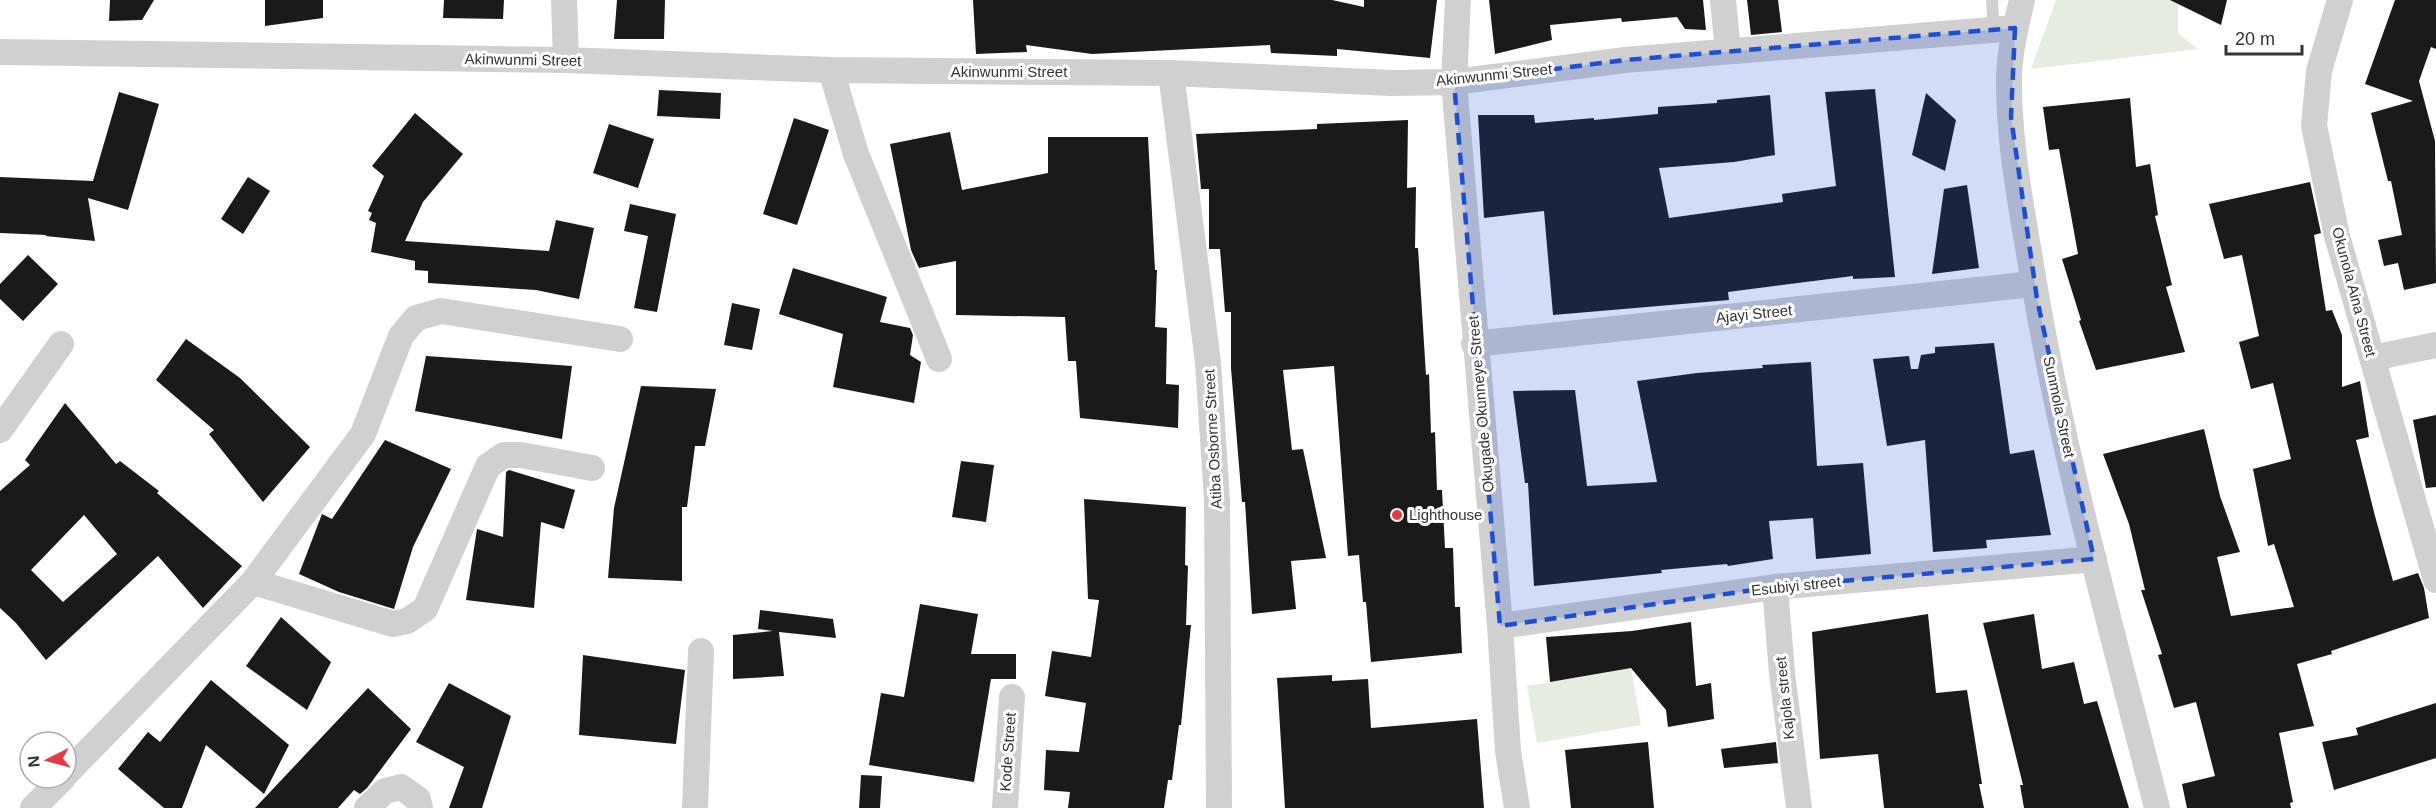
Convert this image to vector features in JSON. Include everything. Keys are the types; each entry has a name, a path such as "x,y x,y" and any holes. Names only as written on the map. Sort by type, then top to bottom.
{"street":[{"path":"564,0 566,60"},
{"name":"Okugade Okunneye Street","path":"1458,0 1454,82 1474,344 1500,626 1508,751 1517,808"},
{"path":"1723,0 1728,51"},
{"name":"Sunmola Street","path":"2022,0 2004,29 2019,194 2034,284 2053,386 2157,808"},
{"name":"Okunola Aina Street","path":"2340,0 2319,71 2314,126 2337,236 2436,580"},
{"name":"Akinwunmi Street","path":"0,52 566,60 831,70 1171,73 1390,83 1454,82 1625,60 2004,29"},
{"path":"831,70 856,154 939,359"},
{"name":"Atiba Osborne Street","path":"1171,73 1208,362 1217,501 1220,808"},
{"name":"Ajayi Street","path":"1474,344 2034,284"},
{"path":"78,762 253,582 363,434 400,336 416,318 441,311 620,339"},
{"path":"0,430 61,344"},
{"path":"2372,358 2436,345"},
{"path":"253,582 393,624 407,621 425,609 488,466 504,455 521,455 592,468"},
{"name":"Esubiyi street","path":"1500,626 1775,587 2094,559"},
{"name":"Kajola street","path":"1775,587 1783,684 1799,808"},
{"path":"695,808 701,651"},
{"name":"Kode Street","path":"1005,808 1012,697"},
{"path":"367,808 385,791 401,787 418,799 420,808"},
{"path":"33,808 51,790"}],"lane":[{"path":"1992,0 2004,29"}],"highlighted area":[{"path":"2015,28 2011,117 2037,299 2094,559 1775,587 1500,626 1454,82 1625,60"}],"shaded area":[{"path":"2056,0 2178,0 2178,33 2198,49 2031,69"},
{"path":"1631,668 1641,725 1537,743 1527,686"}],"building":[{"path":"110,0 154,0 142,20 109,21"},
{"path":"265,0 323,0 323,18 265,26"},
{"path":"444,0 504,0 503,19 443,18"},
{"path":"617,0 665,0 664,39 614,39"},
{"path":"973,0 1332,0 1364,7 1364,0 1437,0 1430,58 1337,49 1337,56 1271,53 1270,45 1092,54 1026,45 1027,52 976,54"},
{"path":"1489,0 1703,0 1706,30 1685,29 1677,17 1622,22 1621,18 1550,25 1552,40 1495,54"},
{"path":"1747,0 1778,0 1782,32 1751,35"},
{"path":"2170,0 2227,0 2221,25"},
{"path":"2395,0 2436,0 2436,49 2431,47 2419,81 2435,141 2436,283 2404,290 2398,263 2384,266 2378,240 2402,235 2391,181 2388,181 2371,113 2413,101 2365,84"},
{"path":"1875,89 1895,277 1853,279 1853,276 1728,292 1729,300 1553,315 1544,211 1484,218 1478,115 1534,115 1535,123 1594,118 1594,120 1658,114 1658,107 1717,103 1717,100 1770,95 1775,155 1734,162 1659,168 1669,218 1783,202 1782,194 1836,186 1825,92"},
{"path":"659,90 721,93 720,119 657,116"},
{"path":"119,92 159,104 128,210 88,198 95,241 45,236 47,235 0,233 0,177 93,181"},
{"path":"1926,93 1956,120 1945,171 1912,155"},
{"path":"2130,98 2136,167 2150,164 2158,215 2155,216 2172,285 2166,287 2185,352 2096,370 2079,321 2081,320 2062,259 2078,254 2059,149 2049,150 2043,107"},
{"path":"415,113 463,154 423,202 405,241 549,251 556,220 594,228 579,299 536,290 428,283 428,271 415,270 415,261 371,252 376,223 369,220 372,213 368,211 384,176 372,166"},
{"path":"794,118 829,130 797,225 763,214"},
{"path":"1408,120 1407,188 1416,187 1415,248 1418,248 1426,375 1429,374 1431,433 1435,432 1437,490 1442,490 1445,548 1453,548 1455,607 1460,607 1462,653 1371,662 1359,555 1348,556 1334,366 1283,370 1292,450 1303,449 1326,558 1291,561 1296,609 1252,614 1245,502 1242,502 1231,368 1231,312 1225,312 1220,249 1209,249 1209,189 1201,189 1196,134 1317,129 1317,124"},
{"path":"609,124 654,139 638,188 593,173"},
{"path":"950,132 962,190 1048,173 1048,137 1148,137 1155,270 1157,270 1155,327 1167,328 1166,384 1179,385 1178,428 1080,418 1076,361 1068,361 1065,317 956,315 956,261 919,268 911,250 890,144"},
{"path":"248,177 270,191 243,234 221,219"},
{"path":"2310,182 2321,233 2314,235 2326,311 2332,310 2342,335 2342,387 2360,381 2369,437 2356,440 2375,516 2393,581 2418,573 2424,588 2429,618 2331,651 2332,654 2297,664 2314,726 2279,733 2293,802 2290,803 2291,808 2187,808 2182,784 2215,776 2196,702 2174,708 2158,655 2162,654 2141,590 2145,590 2129,524 2103,454 2204,429 2220,496 2240,552 2217,557 2231,616 2294,607 2274,544 2268,546 2253,469 2291,459 2273,383 2251,389 2239,342 2259,336 2242,255 2224,259 2209,204"},
{"path":"1967,185 1979,268 1932,274 1944,189"},
{"path":"630,204 676,214 657,312 634,308 648,236 624,231"},
{"path":"28,255 58,284 23,321 0,299 0,284"},
{"path":"793,268 887,297 880,322 910,328 913,335 910,355 921,362 914,403 833,387 843,334 779,314"},
{"path":"732,303 760,309 752,350 724,345"},
{"path":"186,339 240,378 310,447 263,502 209,434 214,430 156,380"},
{"path":"1994,343 2010,454 2034,450 2051,535 1986,540 1987,548 1933,552 1925,440 1887,446 1873,359 1909,356 1911,369 1918,369 1921,355 1935,353 1935,347"},
{"path":"426,356 572,366 562,439 415,411"},
{"path":"1811,362 1817,466 1863,463 1871,554 1816,559 1813,518 1769,521 1773,559 1728,566 1727,564 1661,570 1662,573 1534,586 1528,483 1525,483 1513,391 1575,390 1587,486 1657,482 1637,381 1763,368 1762,365"},
{"path":"641,386 716,389 705,446 695,446 687,507 682,507 682,581 608,578 614,508"},
{"path":"65,403 116,464 120,461 159,491 157,493 242,566 203,608 158,556 46,660 16,623 0,608 0,491 30,465 25,460","holes":["84,515 117,554 63,602 31,570"]},
{"path":"2436,415 2436,487 2426,488 2413,420"},
{"path":"385,440 451,469 413,547 394,609 339,592 299,574 322,514 332,519"},
{"path":"961,461 994,465 986,522 952,517"},
{"path":"509,470 575,490 564,529 541,522 534,608 466,600 477,529 503,537 506,472"},
{"path":"1084,499 1186,507 1185,565 1188,566 1186,625 1191,625 1181,725 1179,725 1172,780 1168,780 1164,808 1068,808 1070,792 1044,790 1046,750 1079,752 1086,703 1045,696 1052,651 1091,657 1099,600 1088,599"},
{"path":"920,604 978,614 971,654 1016,654 1016,679 991,679 974,782 869,765 881,693 904,697"},
{"path":"760,610 833,619 836,638 779,632 784,676 733,679 733,635 773,631 758,629"},
{"path":"1928,614 1936,693 1967,690 1984,808 1884,808 1878,754 1820,759 1812,632"},
{"path":"2034,614 2042,669 2074,662 2084,704 2097,701 2129,808 2024,808 2020,785 2023,785 1983,623"},
{"path":"281,617 331,662 307,710 246,666"},
{"path":"1691,622 1696,686 1711,683 1714,719 1668,727 1666,710 1631,668 1550,682 1546,637 1632,631"},
{"path":"583,655 685,670 676,744 579,735"},
{"path":"1332,675 1332,681 1368,679 1371,728 1477,719 1484,808 1285,808 1277,678"},
{"path":"211,680 289,745 264,794 206,745 182,808 164,808 118,769 148,732 160,742"},
{"path":"449,683 511,716 482,808 449,808 464,767 416,742"},
{"path":"368,688 411,729 367,788 360,794 354,790 338,808 255,808"},
{"path":"2436,703 2436,758 2334,790 2322,742 2358,735 2356,728"},
{"path":"1648,742 1654,808 1571,808 1565,750"},
{"path":"1776,742 1778,763 1724,768 1721,749"},
{"path":"861,775 882,776 880,808 859,808"}],"place":[{"name":"Lighthouse","path":"1397,515"}]}
